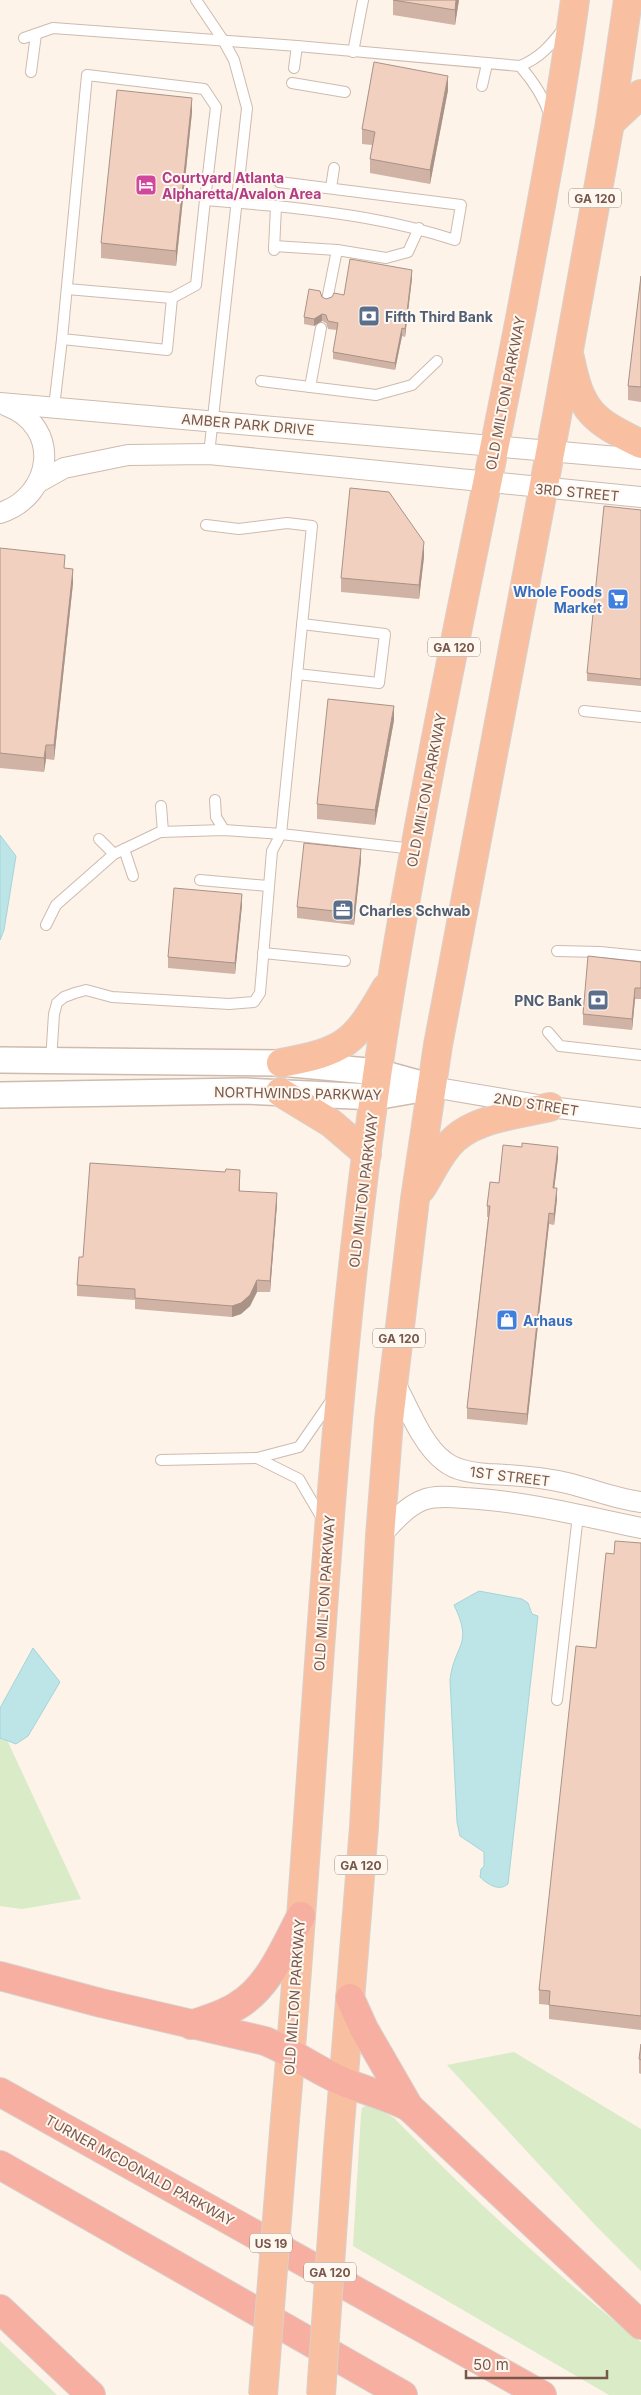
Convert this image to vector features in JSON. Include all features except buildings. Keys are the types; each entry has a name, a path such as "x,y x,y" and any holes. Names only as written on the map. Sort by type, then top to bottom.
{"highway":[{"name":"GA 120","path":"321,2395 338,2149 364,1827 380,1536 394,1381 415,1199 432,1088 610,123 628,0"},
{"name":"OLD MILTON PARKWAY","path":"263,2395 284,2119 291,2053 329,1531 352,1275 367,1154 376,1085 414,849 508,447 574,8"},
{"path":"623,37 630,54 641,70"},
{"path":"610,123 641,94"},
{"path":"569,349 575,380 584,404 592,415 620,434 641,444"},
{"path":"281,1063 313,1057 335,1049 354,1036 369,1017 394,973"},
{"path":"280,1092 330,1123 367,1154"},
{"path":"415,1199 448,1146 465,1130 483,1123 550,1107"},
{"path":"191,2025 231,2010 256,1991 276,1963 300,1916"},
{"path":"0,1976 191,2025 265,2041 344,2082 383,2095 409,2107"},
{"path":"350,1998 364,2029 409,2107 641,2326"},
{"name":"TURNER MCDONALD PARKWAY","path":"0,2092 542,2395"},
{"path":"0,2165 403,2395"},
{"path":"0,2309 91,2395"}],"street":[{"name":"AMBER PARK DRIVE","path":"0,403 508,447"},
{"path":"0,403 16,409 29,419 39,433 44,450 44,466 39,482 29,498 14,509 0,514"},
{"path":"508,447 641,459"},
{"path":"39,482 64,468 128,455 209,454 501,483"},
{"name":"3RD STREET","path":"501,483 641,498"},
{"name":"NORTHWINDS PARKWAY","path":"0,1060 281,1063 376,1085"},
{"name":"NORTHWINDS PARKWAY","path":"0,1095 161,1091 280,1092 376,1085 432,1088"},
{"name":"2ND STREET","path":"432,1088 550,1107 641,1118"},
{"name":"1ST STREET","path":"394,1381 428,1444 444,1461 456,1468 473,1473 529,1476 566,1483 641,1502"},
{"name":"1ST STREET","path":"380,1536 405,1510 424,1500 437,1498 488,1499 641,1528"}],"lane":[{"path":"196,0 224,40 234,60 247,108 209,454"},
{"path":"353,52 363,0"},
{"path":"24,38 53,28 224,40 520,66 534,60 543,53 574,8"},
{"path":"31,72 36,34"},
{"path":"294,68 297,46"},
{"path":"482,86 487,64"},
{"path":"520,66 542,95 554,132"},
{"path":"54,408 87,75 204,90 216,107 196,285 172,298 67,289"},
{"path":"292,83 345,92"},
{"path":"331,188 334,168"},
{"path":"206,200 358,215 419,228 455,240 462,205 279,182"},
{"path":"276,206 274,248 337,250 386,258 408,252 419,228"},
{"path":"327,300 337,250"},
{"path":"62,339 167,350 172,298"},
{"path":"310,387 321,328"},
{"path":"260,381 376,395 412,386 437,361"},
{"path":"50,1061 54,1014 57,1003 64,997 86,990 112,997 229,1004 254,1002 260,994 268,886 272,851 281,834 312,526 287,523 239,529 206,525"},
{"path":"297,674 379,683 385,634 302,624"},
{"path":"584,710 641,717"},
{"path":"215,800 216,817 224,830"},
{"path":"161,806 163,832"},
{"path":"46,925 56,904 114,854 163,832 224,830 281,834 414,849"},
{"path":"98,839 114,854"},
{"path":"124,849 133,876"},
{"path":"200,880 268,886"},
{"path":"557,951 600,952 641,956"},
{"path":"263,953 345,961"},
{"path":"548,1032 560,1046 641,1055"},
{"path":"161,1460 258,1458 299,1447 342,1386"},
{"path":"258,1458 299,1479 329,1531"},
{"path":"558,1700 578,1515"}],"green space":[{"path":"0,1725 81,1899 22,1909 0,1906"},
{"path":"514,2052 641,2129 641,2271 596,2226 447,2065"},
{"path":"367,2105 375,2106 394,2118 514,2234 576,2289 641,2342 641,2395 609,2395 353,2246 361,2115 362,2108"},
{"path":"0,2341 57,2395 0,2395"}],"water":[{"path":"0,835 16,856 4,930 0,940"},
{"path":"479,1591 522,1599 528,1603 532,1614 538,1616 508,1884 501,1887 490,1884 480,1877 481,1869 484,1866 484,1852 460,1836 457,1822 450,1680 452,1668 463,1637 460,1619 454,1605"},
{"path":"33,1648 60,1682 28,1736 16,1744 0,1738 0,1708"}],"place":[{"name":"Courtyard Atlanta Alpharetta/Avalon Area","path":"146,185"},
{"name":"Fifth Third Bank","path":"369,316"},
{"name":"Whole Foods Market","path":"618,599"},
{"name":"Charles Schwab","path":"343,910"},
{"name":"PNC Bank","path":"598,1000"},
{"name":"Arhaus","path":"507,1320"}]}
